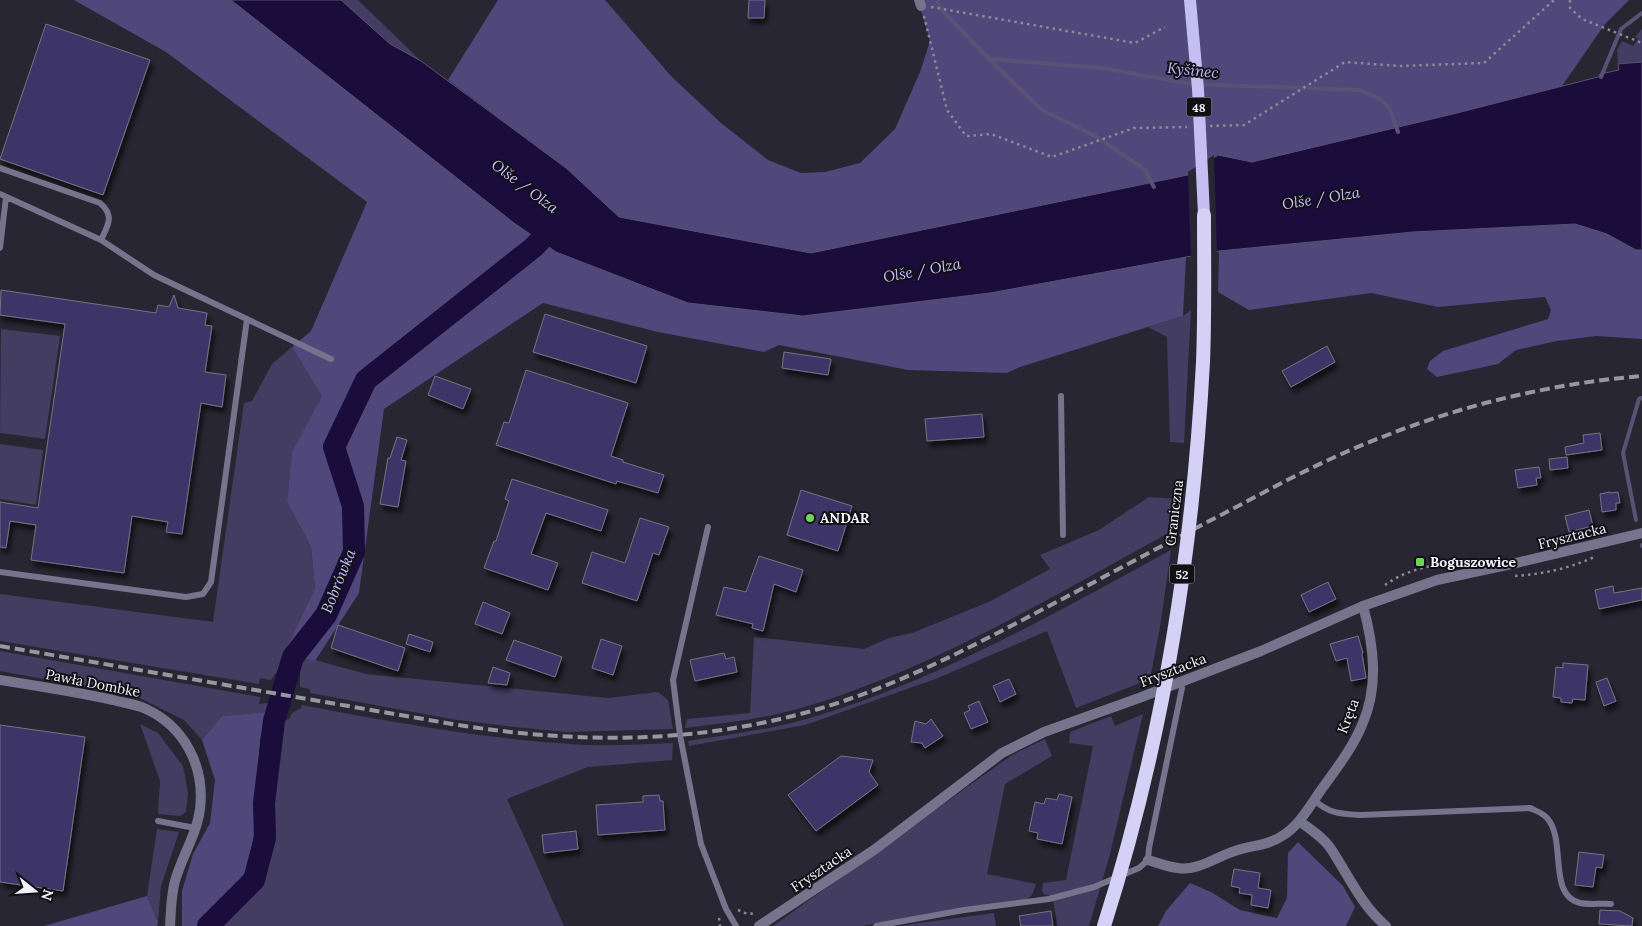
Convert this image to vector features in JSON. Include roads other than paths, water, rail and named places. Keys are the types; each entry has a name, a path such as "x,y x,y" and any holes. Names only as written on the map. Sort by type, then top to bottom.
{"highway":[{"name":"Graniczna","path":"1104,926 1122,867 1151,751 1180,589 1195,473 1203,361 1205,300 1204,215"}],"main road":[{"name":"48","path":"1190,0 1198,98 1204,215"}],"street":[{"name":"Frysztacka","path":"759,926 874,850 1002,753 1044,732 1181,682 1261,651 1363,606 1437,580 1516,564 1642,533"},
{"name":"Kręta","path":"1148,860 1179,869 1192,867 1236,850 1272,842 1284,836 1299,821 1348,752 1362,725 1370,698 1374,669 1371,641 1363,606"},
{"name":"Pawła Dombke","path":"0,680 97,697 144,708 158,715 179,733 195,758 201,784 200,809 195,828 175,879 172,892 170,926"},
{"path":"1299,821 1331,848 1358,894 1386,926"}],"lane":[{"path":"0,168 100,203 107,209 110,221 101,240"},
{"path":"0,248 3,195 101,240 154,275 331,359"},
{"path":"0,572 186,597 203,594 211,582 247,319"},
{"path":"1061,396 1063,535"},
{"path":"708,527 673,680 680,735 701,844 726,909 736,926"},
{"path":"876,926 964,910 1049,899 1094,887 1139,868 1148,860 1182,688 1181,682"},
{"path":"1314,800 1323,808 1335,813 1361,815 1530,808 1547,817 1554,829 1560,883 1565,892 1579,902 1612,904"},
{"path":"158,821 195,828"}],"water":[{"name":"Olše / Olza","path":"231,0 341,0 390,44 421,61 566,168 619,217 811,253 1188,175 1218,155 1252,162 1598,77 1600,74 1619,70 1618,64 1642,62 1642,250 1636,250 1607,234 1575,224 1413,232 1219,251 990,293 803,316 688,303 556,252 514,223"}],"waterway":[{"name":"Kyšinec","path":"937,0 940,8 989,59 1102,68 1191,84 1359,90 1376,97 1386,104 1392,114 1398,132"},
{"path":"1601,77 1621,29 1642,13"},
{"path":"989,59 1042,110 1095,136 1144,169 1154,187"},
{"name":"Bobrówka","path":"208,926 254,880 265,838 264,803 274,721 293,657 326,615 354,552 353,506 334,447 366,380 534,247 561,218"},
{"path":"1636,520 1623,453 1639,399 1642,398"}],"railway":[{"path":"0,646 458,725 504,731 593,738 682,735 726,729 815,710 913,674 1007,628 1296,475 1390,434 1451,413 1514,396 1546,389 1642,376"}],"place":[{"name":"ANDAR","path":"810,518"},
{"name":"Boguszowice","path":"1420,562"}]}
